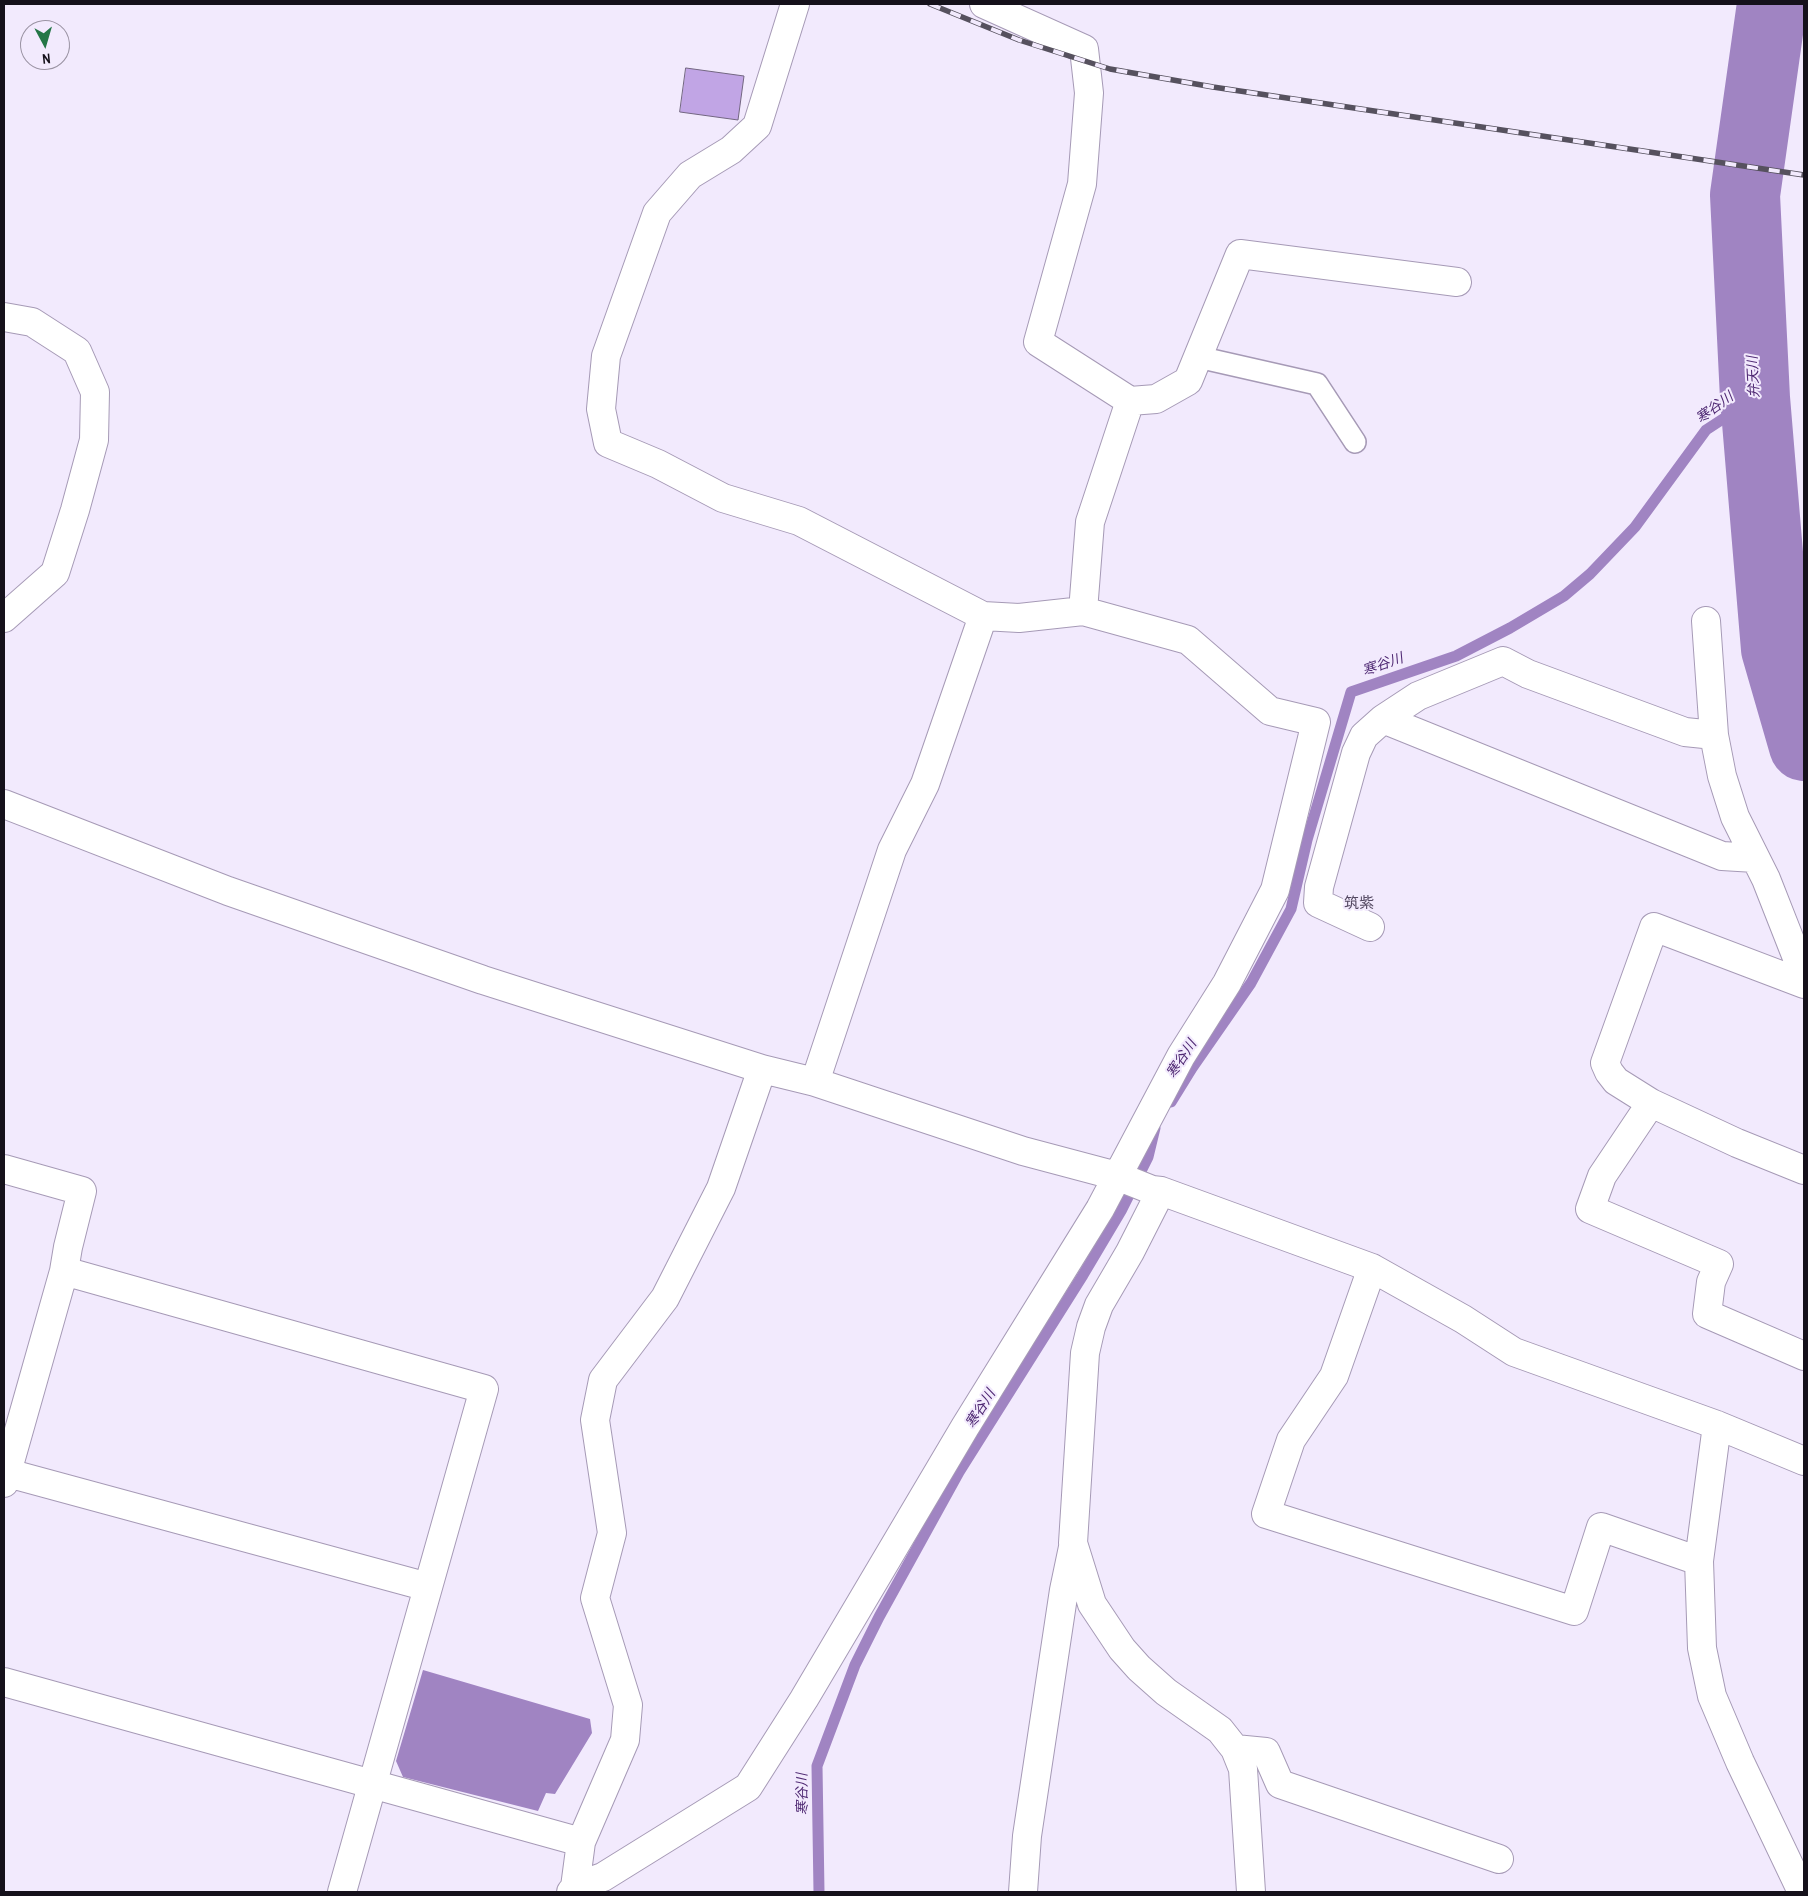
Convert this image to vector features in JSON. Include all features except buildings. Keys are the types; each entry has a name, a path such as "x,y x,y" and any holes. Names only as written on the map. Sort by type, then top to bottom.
{"street":[{"path":"573,1890 603,1876 748,1787 804,1700 965,1427 1100,1210 1181,1056 1227,983 1275,890 1316,722 1270,711 1188,640 1083,611 1019,618 984,616 800,521 723,498 658,464 608,443 601,409 606,356 657,213 690,175 731,150 757,126 795,4"},
{"path":"984,4 1084,49 1089,93 1082,184 1038,342 1130,402 1156,399 1188,381 1240,254 1457,282"},
{"path":"4,317 32,322 77,351 95,392 94,440 55,573 4,618"},
{"path":"1083,611 1090,522 1130,402"},
{"path":"815,1082 892,850 925,784 984,616"},
{"path":"1706,622 1714,735 1722,776 1735,817 1766,879 1799,963 1804,982"},
{"path":"1370,928 1318,903 1319,887 1356,753 1364,736 1383,719 1418,696 1503,661 1528,674 1686,732 1714,735"},
{"path":"1383,719 1722,856 1755,858"},
{"path":"4,804 228,891 483,980 762,1069 815,1082 1023,1151 1117,1176 1372,1268 1463,1319 1514,1352 1717,1424 1804,1461"},
{"path":"1804,982 1654,926 1606,1063 1608,1072 1616,1081 1651,1103 1737,1143 1804,1170"},
{"path":"573,1890 580,1842 625,1740 628,1705 595,1598 612,1533 595,1420 603,1380 665,1298 717,1197 762,1069"},
{"path":"1651,1103 1602,1176 1590,1209 1719,1264 1711,1282 1707,1314 1804,1356"},
{"path":"4,1169 82,1191 64,1271 5,1476 428,1587"},
{"path":"1023,1892 1027,1836 1064,1590 1073,1543 1085,1353 1098,1305 1130,1252 1157,1190"},
{"path":"1372,1268 1334,1376 1291,1440 1266,1514 1574,1611 1601,1526 1699,1561"},
{"path":"64,1271 484,1389 342,1892"},
{"path":"1717,1424 1699,1561 1702,1648 1712,1696 1740,1762 1802,1892"},
{"path":"1073,1543 1092,1604 1122,1649 1166,1692 1220,1730 1235,1749 1243,1769 1251,1892"},
{"path":"4,1682 580,1842"},
{"path":"1235,1749 1266,1752 1280,1784 1499,1859"}],"lane":[{"path":"1198,357 1317,384 1355,442"}],"shaded area":[{"path":"423,1670 590,1719 592,1733 555,1794 546,1793 538,1811 403,1777 396,1761"}],"waterway":[{"name":"弁天川","path":"1772,4 1745,195 1755,398 1776,649 1804,746"},
{"name":"寒谷川","path":"1171,1102 1192,1068 1251,983 1291,909 1307,840 1351,692 1456,656 1510,628 1564,596 1590,574 1635,527 1706,430 1755,398"},
{"name":"寒谷川","path":"819,1892 817,1766 855,1665 879,1617 959,1472 1121,1211 1148,1157 1155,1128"}],"railway":[{"path":"930,4 1019,40 1110,69 1213,87 1804,175"}],"district":[{"name":"筑紫","path":"1359,904"}]}
